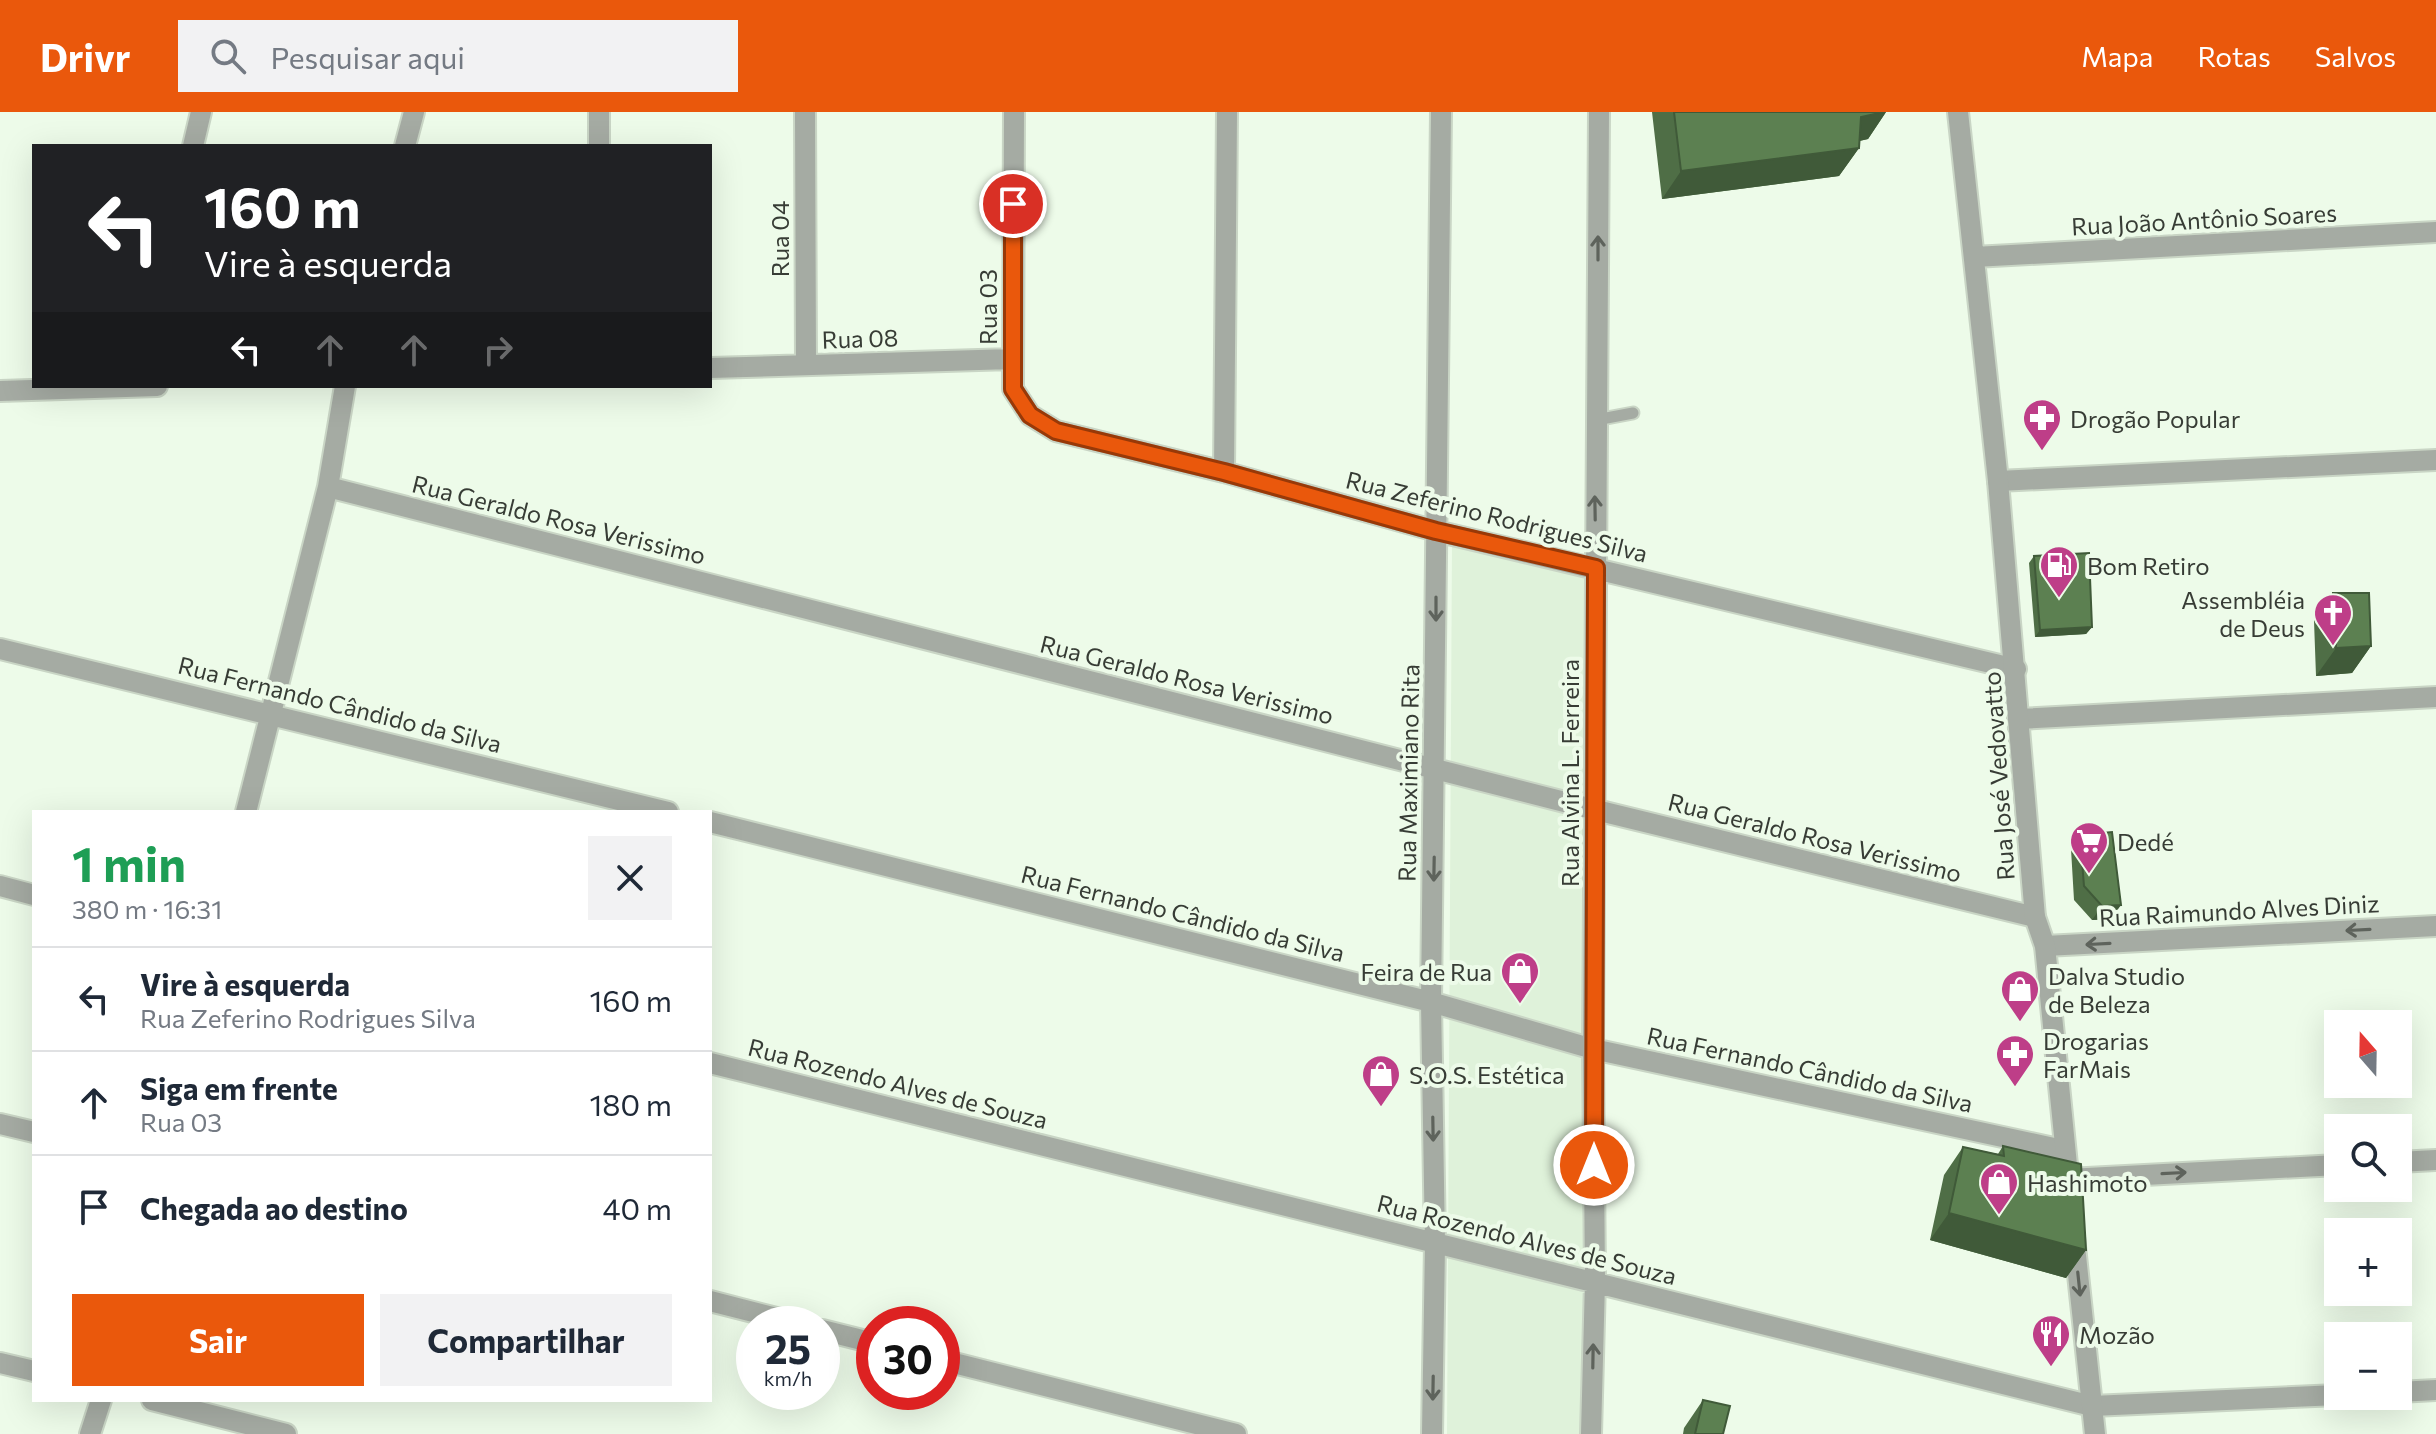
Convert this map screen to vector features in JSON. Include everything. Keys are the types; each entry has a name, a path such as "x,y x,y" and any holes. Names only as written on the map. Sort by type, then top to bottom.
{"street":[{"path":"193,144 201,112"},
{"path":"406,144 414,112"},
{"path":"599,112 599,144"},
{"name":"Rua 04","path":"805,112 806,365"},
{"name":"Rua 03","path":"1012,359 1014,112"},
{"path":"1224,472 1227,112"},
{"name":"Rua Maximiano Rita","path":"1432,1434 1435,1244 1431,1002 1441,112"},
{"name":"Rua Alvina L. Ferreira","path":"1591,1434 1595,1281 1593,1049 1599,112"},
{"name":"Rua José Vedovatto","path":"1958,112 2016,669 2035,917 2045,946 2063,1150 2095,1434"},
{"name":"Rua João Antônio Soares","path":"1974,257 2436,232"},
{"name":"Rua 08","path":"712,368 1012,359"},
{"name":"Rua Zeferino Rodrigues Silva","path":"1012,359 1013,389 1030,415 1056,431 1224,472 1436,531 2016,669"},
{"path":"0,391 79,388"},
{"path":"247,810 328,487 345,388"},
{"path":"1998,481 2436,460"},
{"name":"Rua Geraldo Rosa Verissimo","path":"328,487 1596,810 2035,917"},
{"name":"Rua Fernando Cândido da Silva","path":"0,649 660,810"},
{"path":"2018,719 2436,697"},
{"name":"Rua Fernando Cândido da Silva","path":"712,822 1431,1002 1593,1049 2063,1150"},
{"path":"0,886 32,894"},
{"name":"Rua Raimundo Alves Diniz","path":"2045,946 2436,926"},
{"name":"Rua Rozendo Alves de Souza","path":"712,1063 2092,1406 2324,1396"},
{"path":"0,1124 32,1132"},
{"path":"2412,1161 2436,1160"},
{"path":"2068,1179 2324,1166"},
{"path":"712,1302 736,1308"},
{"path":"0,1363 32,1371"},
{"path":"960,1365 1236,1434"},
{"path":"2412,1391 2436,1390"},
{"path":"90,1434 100,1402"},
{"path":"160,1402 286,1434"}],"lane":[{"path":"1596,420 1633,413"}],"shaded area":[{"name":"Feira de Rua","path":"1452,544 1595,577 1585,1434 1447,1434"}],"building":[{"path":"1674,112 1884,112 1861,117 1859,148 1681,171"},
{"name":"Bom Retiro","path":"2089,553 2092,627 2040,630 2034,556"},
{"path":"2333,593 2369,593 2371,646 2336,648"},
{"path":"2112,832 2121,905 2102,906 2084,886 2080,835"},
{"path":"2003,1146 2081,1164 2086,1250 1949,1213 1963,1147 2004,1156"},
{"path":"1703,1400 1730,1406 1723,1434 1695,1434"}],"place":[{"name":"Drogão Popular","path":"2042,452"},
{"name":"Bom Retiro","path":"2059,599"},
{"name":"Assembléia de Deus","path":"2333,647"},
{"name":"Dedé","path":"2089,875"},
{"name":"Feira de Rua","path":"1520,1005"},
{"name":"Dalva Studio de Beleza","path":"2020,1023"},
{"name":"Drogarias FarMais","path":"2015,1088"},
{"name":"S.O.S. Estética","path":"1381,1108"},
{"name":"Hashimoto","path":"1999,1216"},
{"name":"Mozão","path":"2051,1368"}],"route":[{"path":"1013,204 1013,389 1030,415 1056,431 1224,472 1436,531 1596,568 1594,1165"}]}
